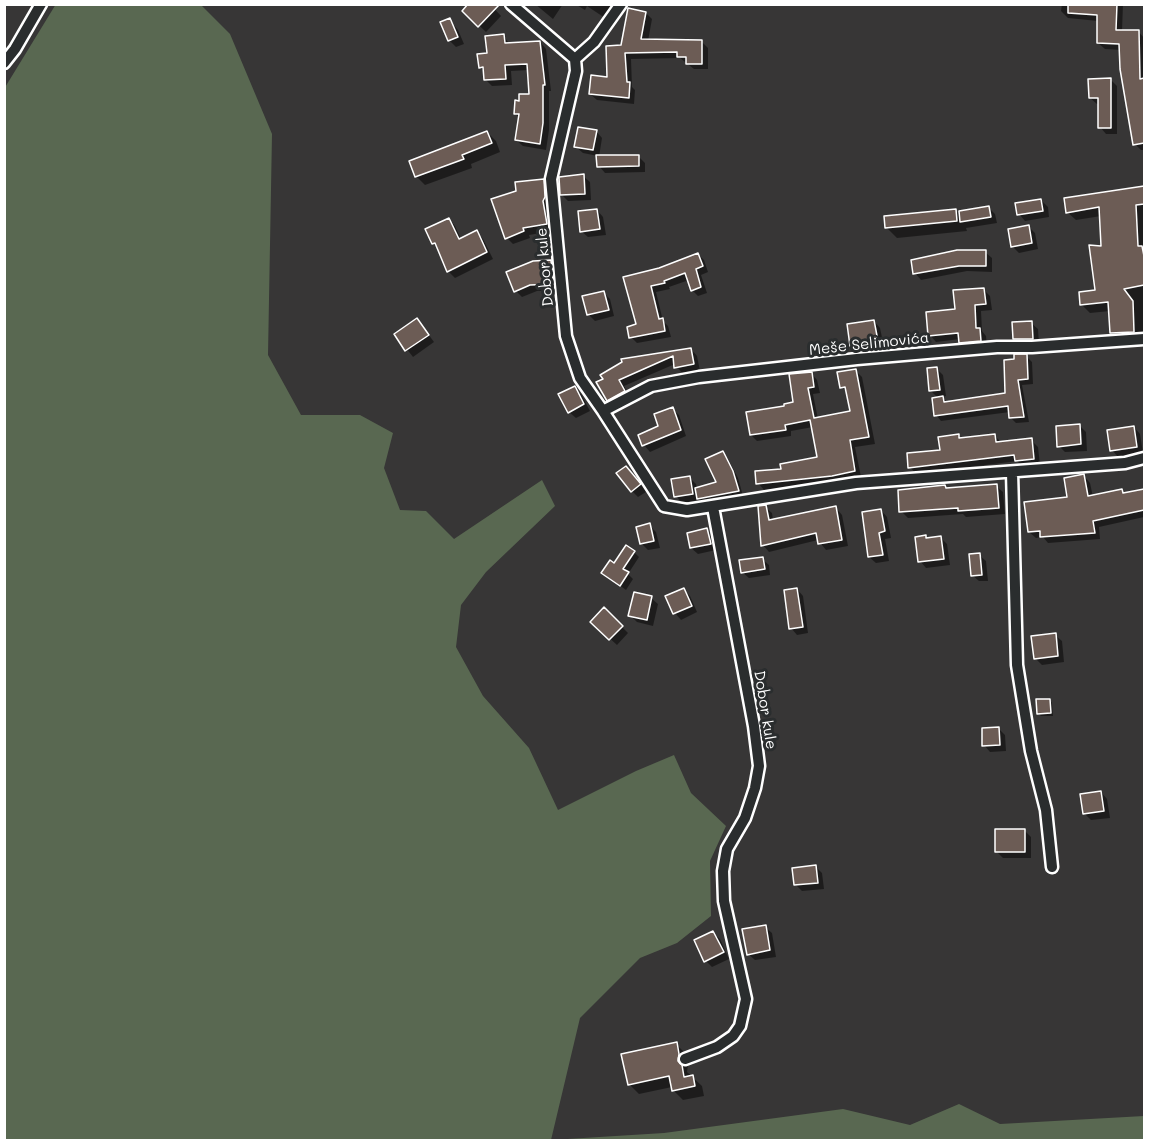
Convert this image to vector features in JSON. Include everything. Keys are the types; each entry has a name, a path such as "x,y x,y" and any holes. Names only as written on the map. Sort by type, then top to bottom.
{"street":[{"path":"4,63 15,49 41,4"},
{"path":"512,4 575,59 594,42 621,4"},
{"name":"Dobor kule","path":"575,59 576,71 551,179 566,336 580,378 664,506 687,510 856,483 1125,463 1144,458"},
{"name":"Meše Selimovića","path":"603,411 651,386 699,377 857,359 997,347 1032,347 1144,339"},
{"path":"1012,472 1017,665 1031,751 1046,810 1052,867"},
{"name":"Dobor kule","path":"685,1059 717,1047 733,1036 740,1026 746,999 724,902 723,871 727,849 745,818 759,766 754,726 713,507"}],"green space":[{"path":"56,4 201,5 230,34 272,134 268,355 301,415 360,415 393,433 384,468 400,510 426,511 454,539 542,480 555,506 486,572 461,605 456,647 483,696 529,748 558,810 636,771 674,755 691,793 726,826 710,861 711,916 677,943 640,958 580,1018 551,1140 5,1140 4,89"},
{"path":"959,1104 1000,1124 1144,1116 1144,1140 551,1140 664,1133 843,1109 910,1125"}],"building":[{"path":"468,4 500,4 478,27 462,11"},
{"path":"1068,4 1117,4 1116,30 1139,30 1140,79 1144,78 1144,143 1133,145 1120,69 1119,44 1097,43 1097,15 1068,13"},
{"path":"628,8 646,12 641,39 702,40 702,64 686,64 686,57 677,57 677,52 625,53 627,82 630,82 629,98 589,94 591,75 607,77 606,46 621,45"},
{"path":"450,18 458,37 448,41 440,22"},
{"path":"504,34 505,43 540,41 545,85 543,85 543,123 540,144 515,140 519,114 514,114 515,100 519,101 519,94 529,94 527,64 505,65 506,79 484,80 483,67 479,68 477,54 487,53 485,36"},
{"path":"1111,78 1111,128 1098,128 1098,98 1089,98 1088,79"},
{"path":"578,127 597,130 593,150 574,147"},
{"path":"487,131 492,143 462,155 464,159 415,177 409,161"},
{"path":"596,155 639,155 639,166 597,167"},
{"path":"584,174 585,194 560,195 559,177"},
{"path":"544,179 545,197 543,201 547,224 523,228 524,231 505,239 491,199 516,191 515,182"},
{"path":"1144,186 1144,204 1136,205 1138,246 1142,246 1144,256 1144,285 1124,289 1133,301 1134,332 1110,333 1108,302 1080,305 1079,292 1095,290 1089,245 1101,246 1099,207 1066,213 1064,198"},
{"path":"1041,199 1043,211 1017,215 1015,203"},
{"path":"989,206 991,217 960,222 959,211"},
{"path":"597,209 600,229 580,232 578,211"},
{"path":"956,209 957,221 885,228 884,216"},
{"path":"449,218 459,239 477,230 487,252 447,272 435,243 432,244 425,229"},
{"path":"1029,225 1032,243 1011,247 1008,229"},
{"path":"957,250 986,250 986,266 959,266 913,274 911,260"},
{"path":"698,253 703,266 696,269 701,287 691,291 685,273 664,281 665,283 651,286 659,319 663,318 665,331 629,338 627,327 636,324 623,277 659,268"},
{"path":"551,260 553,284 530,285 514,292 506,272 533,261"},
{"path":"984,288 986,304 975,305 976,328 980,328 981,341 959,343 958,333 928,336 926,312 955,309 953,290"},
{"path":"604,291 609,310 587,315 582,296"},
{"path":"417,318 429,335 405,351 394,334"},
{"path":"874,320 878,341 850,346 847,324"},
{"path":"1032,321 1033,339 1013,339 1012,322"},
{"path":"691,348 694,364 674,368 673,356 619,380 625,391 607,401 596,382 603,379 600,375 622,362 621,359"},
{"path":"1014,354 1027,354 1028,379 1018,380 1024,417 1009,418 1008,406 934,416 932,398 943,396 944,402 1005,393 1004,360 1014,359"},
{"path":"937,367 940,390 929,391 927,368"},
{"path":"856,369 869,437 850,440 855,471 832,476 756,484 755,471 781,469 780,464 817,457 810,420 785,425 786,430 750,435 746,412 784,406 784,404 793,402 789,374 812,372 814,387 808,388 814,418 850,411 845,387 840,388 837,372"},
{"path":"575,386 584,404 568,413 558,394"},
{"path":"673,407 681,430 642,446 638,435 658,426 654,414"},
{"path":"1080,424 1081,444 1057,447 1056,426"},
{"path":"1134,426 1137,447 1110,451 1107,430"},
{"path":"959,434 959,438 995,434 996,442 1032,438 1034,459 1015,461 1014,455 908,468 907,453 940,450 938,437"},
{"path":"723,451 733,471 739,491 697,499 695,488 716,482 705,459"},
{"path":"626,466 641,484 631,492 616,473"},
{"path":"1084,474 1088,496 1122,489 1123,493 1144,489 1144,510 1093,521 1095,533 1040,537 1040,531 1028,532 1024,502 1067,497 1064,478"},
{"path":"690,476 693,494 674,497 671,479"},
{"path":"997,484 999,508 899,512 898,490 945,485 946,488"},
{"path":"766,505 769,520 836,506 842,540 818,544 816,533 761,546 758,506"},
{"path":"881,509 885,531 879,533 883,555 868,557 862,512"},
{"path":"650,523 654,541 640,544 636,527"},
{"path":"707,528 711,544 690,548 687,533"},
{"path":"926,535 926,538 941,536 944,559 918,562 915,537"},
{"path":"626,545 635,551 623,569 629,572 620,586 601,573 610,560 614,563"},
{"path":"980,553 982,575 971,576 969,554"},
{"path":"763,557 765,569 741,573 739,560"},
{"path":"684,588 692,606 673,614 665,596"},
{"path":"797,588 803,627 789,629 784,590"},
{"path":"634,592 652,596 647,620 628,616"},
{"path":"604,607 623,626 609,640 590,622"},
{"path":"1056,633 1058,656 1034,659 1031,636"},
{"path":"1036,699 1050,699 1051,713 1037,714"},
{"path":"999,727 1000,745 982,746 982,728"},
{"path":"1101,791 1104,811 1083,814 1080,794"},
{"path":"995,829 1025,829 1025,852 995,852"},
{"path":"816,865 818,883 794,885 792,868"},
{"path":"766,925 770,950 747,955 742,929"},
{"path":"713,931 724,952 704,962 694,940"},
{"path":"677,1042 678,1061 682,1065 684,1077 693,1075 695,1086 672,1091 669,1076 628,1085 621,1054"}]}
